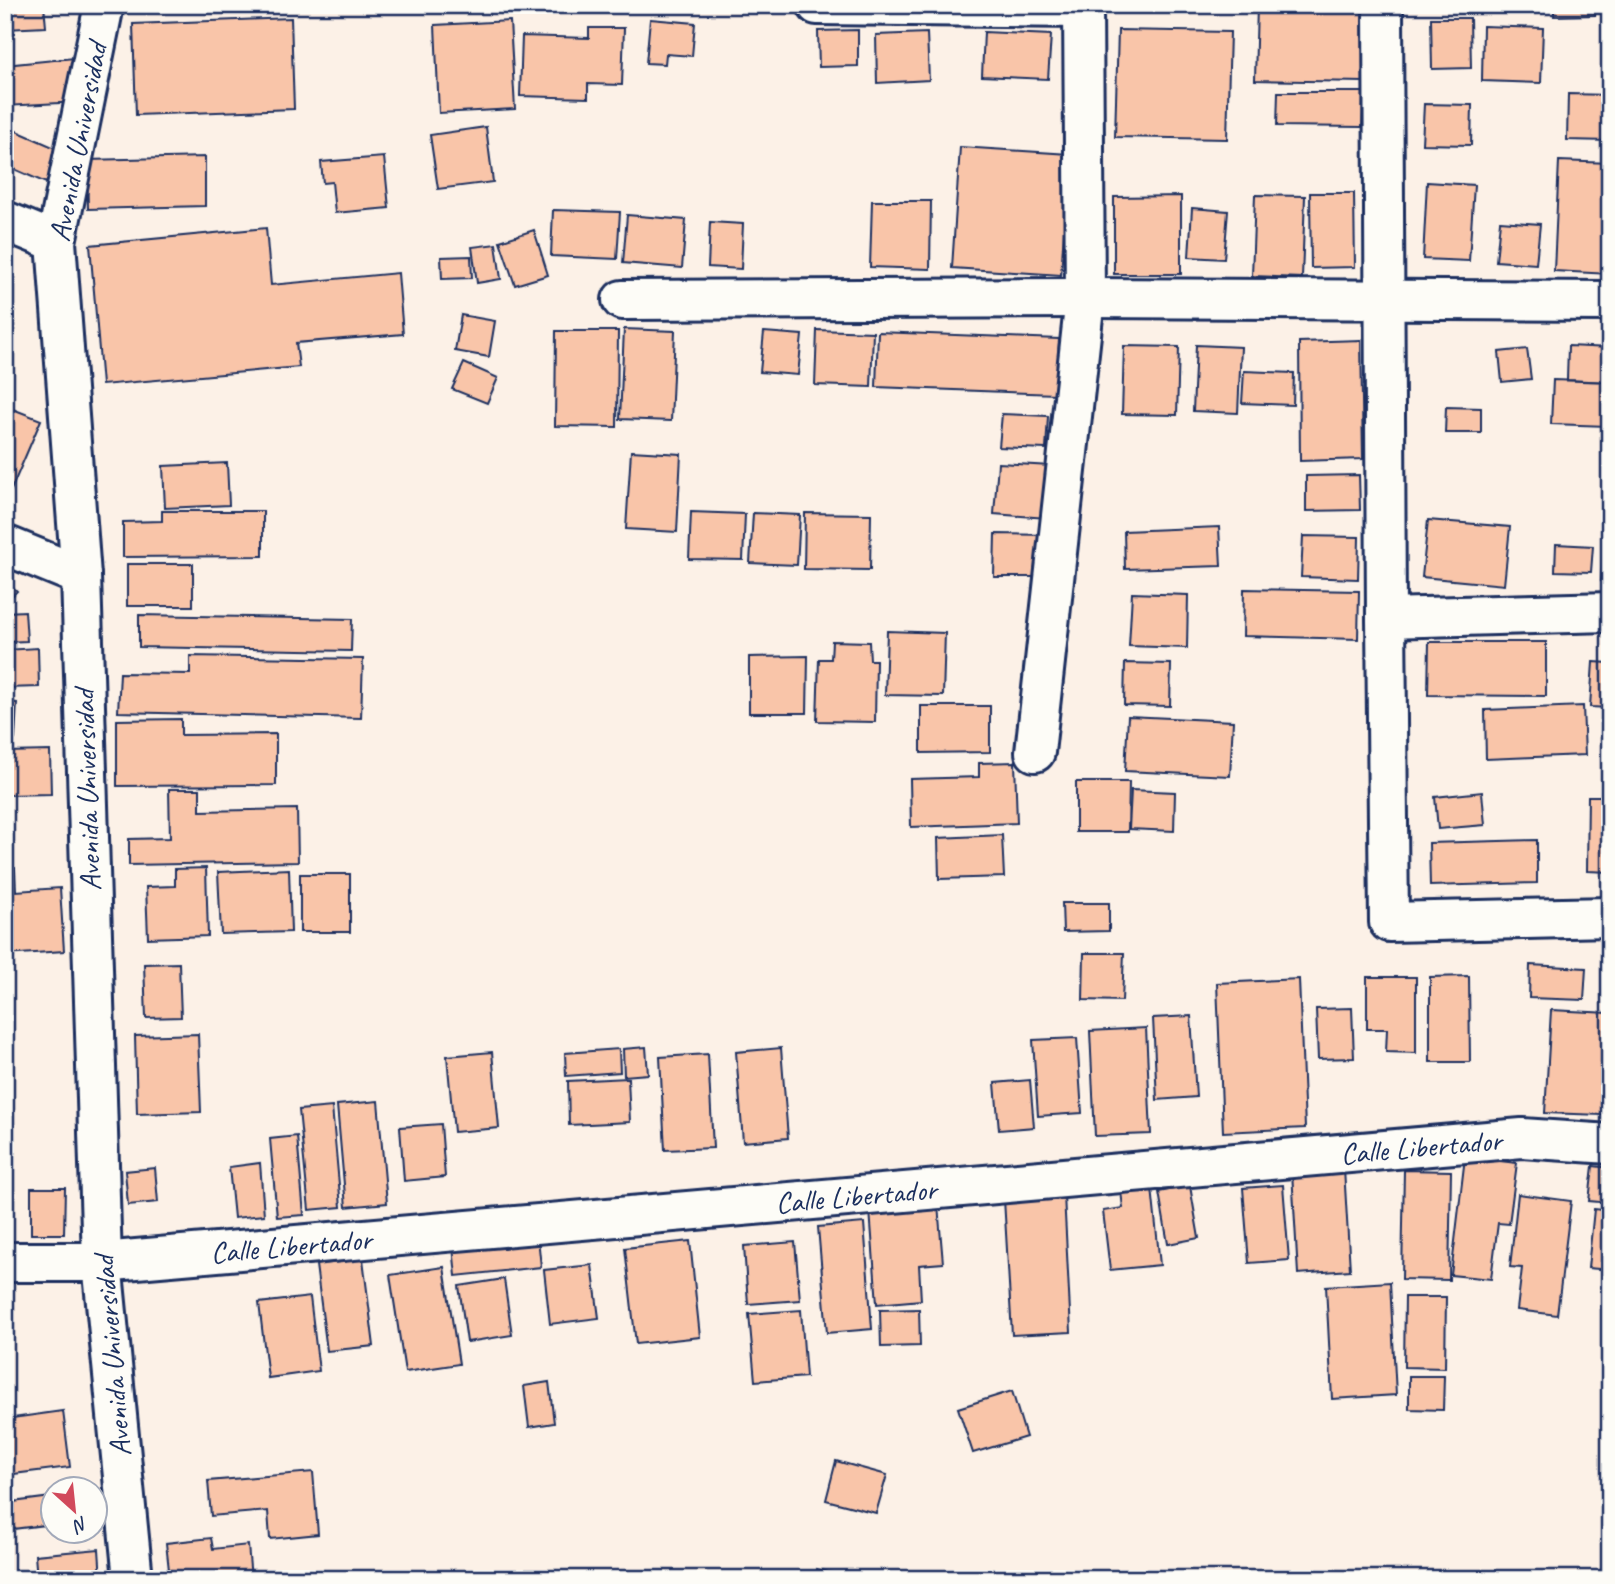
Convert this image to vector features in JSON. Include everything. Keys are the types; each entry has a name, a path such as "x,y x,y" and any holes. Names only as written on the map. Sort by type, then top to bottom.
{"street":[{"name":"Avenida Universidad","path":"104,5 56,242 81,576 102,1262 133,1579"},
{"path":"817,5 1083,6 1086,298 1035,752"},
{"path":"1383,5 1389,922 1610,917"},
{"path":"5,221 56,242"},
{"path":"622,300 1086,298 1610,301"},
{"path":"5,545 81,576"},
{"path":"1385,618 1610,612"},
{"name":"Calle Libertador","path":"5,1262 102,1262 1522,1138 1610,1144"}],"building":[{"path":"5,5 44,5 46,27 5,29"},
{"path":"1131,5 1193,5 1193,13 1130,11"},
{"path":"1257,5 1367,5 1365,82 1255,80"},
{"path":"1554,5 1595,5 1595,15 1554,16"},
{"path":"291,18 294,109 136,115 133,24"},
{"path":"1431,18 1470,18 1471,68 1432,69"},
{"path":"650,19 695,23 692,56 666,54 665,64 646,63"},
{"path":"510,21 515,109 439,113 435,25"},
{"path":"1483,26 1543,28 1541,83 1482,81"},
{"path":"589,28 624,28 622,85 588,84 588,98 520,96 522,36 589,38"},
{"path":"858,30 858,66 819,67 818,31"},
{"path":"1118,30 1230,32 1227,139 1115,137"},
{"path":"984,32 1051,35 1048,79 982,76"},
{"path":"927,33 929,80 877,83 876,35"},
{"path":"74,58 78,102 5,106 5,65"},
{"path":"1278,92 1363,92 1362,127 1277,126"},
{"path":"1568,94 1610,95 1610,141 1567,140"},
{"path":"1424,104 1472,105 1471,145 1422,144"},
{"path":"5,126 60,150 46,183 5,165"},
{"path":"486,127 493,182 438,189 430,135"},
{"path":"960,147 1069,154 1061,275 952,268"},
{"path":"205,157 205,206 88,209 87,160"},
{"path":"384,157 389,208 335,213 332,182 323,183 321,162"},
{"path":"1559,161 1610,163 1610,274 1554,271"},
{"path":"1427,182 1474,185 1469,261 1423,259"},
{"path":"1310,193 1354,193 1355,267 1311,268"},
{"path":"1255,195 1305,196 1302,278 1252,276"},
{"path":"1181,196 1181,274 1114,274 1114,197"},
{"path":"872,201 931,201 930,269 870,267"},
{"path":"1192,208 1228,211 1224,259 1189,257"},
{"path":"553,210 620,212 617,259 551,256"},
{"path":"627,215 686,220 682,268 623,263"},
{"path":"1500,221 1540,224 1536,264 1496,261"},
{"path":"710,222 743,224 741,269 708,267"},
{"path":"266,228 271,285 398,273 403,334 296,343 299,367 102,385 90,245"},
{"path":"534,230 548,275 515,285 500,241"},
{"path":"496,244 501,279 477,283 472,247"},
{"path":"471,256 472,278 442,279 441,257"},
{"path":"461,315 495,321 489,357 455,351"},
{"path":"624,329 675,331 671,421 620,419"},
{"path":"817,330 873,332 871,387 815,385"},
{"path":"556,331 618,331 617,427 555,426"},
{"path":"764,332 802,335 798,375 760,372"},
{"path":"878,332 1059,339 1056,394 876,387"},
{"path":"1361,340 1363,459 1300,461 1299,342"},
{"path":"1196,345 1241,347 1238,413 1193,411"},
{"path":"1124,346 1179,347 1177,415 1122,414"},
{"path":"1568,346 1610,348 1609,382 1567,380"},
{"path":"1527,349 1531,379 1502,382 1499,352"},
{"path":"464,363 498,378 487,403 452,389"},
{"path":"1244,371 1294,373 1293,405 1242,403"},
{"path":"1553,380 1609,382 1608,426 1551,424"},
{"path":"5,406 41,420 8,497 5,496"},
{"path":"1446,407 1481,408 1481,433 1445,433"},
{"path":"1002,414 1048,416 1046,449 999,447"},
{"path":"631,451 681,454 677,532 626,529"},
{"path":"227,463 229,505 165,508 163,466"},
{"path":"998,463 1051,466 1047,518 994,514"},
{"path":"1610,466 1610,582 1601,581"},
{"path":"1359,475 1360,510 1306,511 1306,476"},
{"path":"162,511 263,511 263,556 123,557 123,522 162,521"},
{"path":"691,512 745,514 743,560 689,559"},
{"path":"753,513 800,515 797,565 750,563"},
{"path":"805,513 871,514 870,570 804,569"},
{"path":"1428,520 1510,527 1504,585 1422,577"},
{"path":"1219,527 1221,566 1125,569 1124,531"},
{"path":"995,534 1047,535 1046,577 994,577"},
{"path":"1303,536 1359,537 1358,579 1301,577"},
{"path":"1556,544 1593,546 1591,572 1555,571"},
{"path":"127,564 193,564 193,606 127,606"},
{"path":"5,580 17,591 5,603"},
{"path":"1244,589 1359,591 1358,639 1243,636"},
{"path":"1132,593 1188,595 1187,648 1129,646"},
{"path":"25,611 27,641 5,642 5,612"},
{"path":"139,615 352,619 351,651 139,647"},
{"path":"887,631 945,633 943,696 885,695"},
{"path":"832,641 869,642 870,660 876,660 875,722 817,721 819,659 831,659"},
{"path":"1429,642 1546,642 1546,696 1428,695"},
{"path":"38,648 39,687 5,688 5,650"},
{"path":"190,656 363,659 361,718 118,712 120,673 190,674"},
{"path":"808,656 807,713 749,713 749,657"},
{"path":"1593,662 1610,663 1610,708 1590,707"},
{"path":"1125,663 1171,664 1170,706 1124,705"},
{"path":"5,702 17,703 15,739 5,738"},
{"path":"921,706 990,706 990,752 921,753"},
{"path":"1583,706 1585,755 1486,759 1485,710"},
{"path":"1128,716 1233,721 1230,776 1125,771"},
{"path":"181,719 181,735 276,734 276,785 117,786 117,720"},
{"path":"50,751 51,794 5,795 5,752"},
{"path":"1015,762 1017,823 911,827 910,779 979,777 979,763"},
{"path":"1076,782 1129,782 1128,832 1076,832"},
{"path":"169,789 200,789 200,811 297,809 298,862 129,865 129,839 170,838"},
{"path":"1131,790 1175,792 1174,831 1129,829"},
{"path":"1482,792 1485,825 1438,829 1435,797"},
{"path":"1588,796 1610,796 1610,872 1587,871"},
{"path":"1002,835 1004,877 939,879 938,838"},
{"path":"1537,840 1537,883 1430,886 1429,843"},
{"path":"15,868 16,891 60,888 64,951 5,955 5,869"},
{"path":"206,868 208,936 148,938 146,887 175,886 175,869"},
{"path":"289,869 291,932 221,934 218,872"},
{"path":"300,874 350,874 350,932 300,932"},
{"path":"1062,903 1109,903 1109,931 1063,932"},
{"path":"1084,953 1124,953 1122,1001 1083,1000"},
{"path":"179,963 181,1017 146,1018 144,964"},
{"path":"1530,965 1586,968 1584,1000 1529,998"},
{"path":"1469,976 1470,1062 1430,1062 1430,977"},
{"path":"1367,977 1416,977 1416,1053 1386,1052 1387,1029 1367,1029"},
{"path":"1299,979 1305,1128 1223,1132 1217,983"},
{"path":"1352,1008 1354,1058 1318,1059 1316,1009"},
{"path":"1551,1010 1609,1013 1603,1115 1545,1113"},
{"path":"5,1015 12,1015 12,1034 5,1034"},
{"path":"1191,1016 1196,1097 1157,1100 1153,1018"},
{"path":"1146,1028 1151,1134 1095,1136 1090,1031"},
{"path":"198,1034 201,1112 137,1114 135,1036"},
{"path":"1077,1038 1082,1113 1038,1116 1033,1040"},
{"path":"646,1047 648,1074 624,1076 623,1049"},
{"path":"781,1048 788,1138 743,1142 736,1052"},
{"path":"619,1049 620,1072 566,1076 565,1053"},
{"path":"492,1052 499,1128 454,1132 447,1056"},
{"path":"708,1054 713,1148 665,1150 660,1057"},
{"path":"628,1078 630,1122 569,1125 568,1081"},
{"path":"1030,1080 1034,1127 999,1130 995,1083"},
{"path":"378,1101 387,1203 346,1207 337,1105"},
{"path":"332,1107 341,1207 309,1210 299,1110"},
{"path":"441,1124 445,1177 404,1181 400,1127"},
{"path":"297,1136 304,1215 277,1217 270,1139"},
{"path":"1465,1157 1517,1163 1509,1224 1498,1223 1491,1279 1451,1275"},
{"path":"260,1163 264,1215 234,1218 229,1167"},
{"path":"1593,1166 1610,1168 1610,1203 1589,1201"},
{"path":"155,1168 158,1202 128,1205 125,1171"},
{"path":"1344,1169 1350,1270 1298,1274 1292,1172"},
{"path":"1404,1170 1451,1171 1449,1280 1402,1279"},
{"path":"1283,1185 1289,1260 1249,1263 1243,1188"},
{"path":"1190,1186 1199,1238 1168,1244 1159,1192"},
{"path":"31,1188 65,1188 64,1234 31,1234"},
{"path":"1152,1188 1160,1265 1110,1270 1103,1211 1123,1208 1121,1191"},
{"path":"1518,1194 1571,1201 1557,1315 1517,1310 1522,1268 1510,1267"},
{"path":"1064,1195 1071,1332 1012,1335 1004,1199"},
{"path":"938,1205 943,1263 919,1265 921,1300 877,1304 870,1210"},
{"path":"1594,1209 1610,1211 1610,1270 1588,1268"},
{"path":"864,1223 872,1329 827,1333 818,1227"},
{"path":"538,1238 541,1267 456,1276 453,1247"},
{"path":"690,1241 700,1337 636,1344 625,1248"},
{"path":"795,1242 800,1300 748,1304 744,1246"},
{"path":"363,1259 374,1346 327,1351 316,1265"},
{"path":"592,1265 599,1318 550,1324 544,1270"},
{"path":"444,1267 459,1364 405,1372 390,1275"},
{"path":"504,1279 512,1335 467,1342 459,1286"},
{"path":"1390,1282 1396,1395 1332,1399 1326,1286"},
{"path":"310,1297 319,1371 268,1378 259,1303"},
{"path":"1405,1297 1446,1297 1445,1368 1404,1367"},
{"path":"919,1309 920,1346 881,1347 880,1310"},
{"path":"801,1310 806,1377 755,1381 749,1314"},
{"path":"1409,1376 1444,1376 1443,1410 1409,1409"},
{"path":"549,1382 554,1423 529,1427 524,1386"},
{"path":"1012,1391 1026,1437 973,1453 958,1408"},
{"path":"63,1411 70,1467 5,1475 5,1419"},
{"path":"836,1461 887,1475 876,1513 826,1500"},
{"path":"313,1472 318,1534 270,1539 268,1511 211,1516 208,1481"},
{"path":"38,1499 38,1526 5,1530 5,1503"},
{"path":"211,1538 213,1549 248,1545 251,1579 170,1579 166,1543"},
{"path":"99,1549 101,1579 37,1579 35,1555"},
{"path":"817,1569 856,1579 815,1579"}]}
